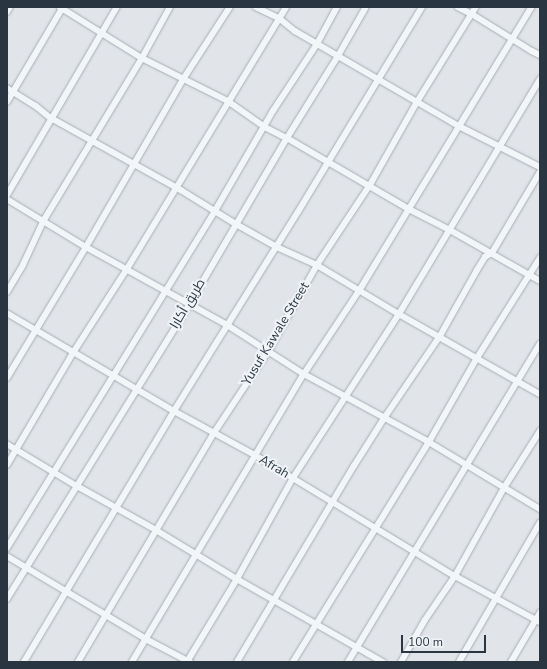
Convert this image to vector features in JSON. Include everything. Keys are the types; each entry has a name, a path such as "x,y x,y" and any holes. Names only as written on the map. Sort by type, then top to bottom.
{"street":[{"path":"7,12 10,7"},
{"path":"7,102 62,7 142,58 228,101 265,127 540,281"},
{"path":"7,195 117,7"},
{"path":"7,292 23,265 44,220 142,58 170,7"},
{"path":"7,378 86,247 184,78 230,7"},
{"path":"256,7 279,18 295,31 459,126 540,167"},
{"path":"7,465 73,353 127,269 286,7"},
{"path":"7,548 317,44 337,7"},
{"name":"طريق أكارا","path":"7,599 188,305 366,7"},
{"path":"24,662 65,591 117,508 174,412 229,326 328,161 380,79 422,7"},
{"path":"458,7 540,55"},
{"name":"Yusuf Kawale Street","path":"78,662 214,433 269,350 317,265 370,185 417,102 476,7"},
{"path":"132,662 304,374 360,291 532,7"},
{"path":"7,556 26,569 188,662 237,579 293,478 399,314 540,79"},
{"path":"7,88 36,106 51,118 176,187 277,247 317,265 399,314 540,394"},
{"path":"237,662 385,417 440,336 476,270 485,257 492,253 540,172"},
{"path":"7,199 44,220 86,247 188,305 229,326 269,350 304,374 429,442 540,509"},
{"path":"293,662 429,442 477,358 540,258"},
{"name":"Afrah","path":"7,313 174,412 255,455 416,551 455,576 538,621"},
{"path":"348,662 540,344"},
{"path":"401,662 425,620 455,576 504,488 540,431"},
{"path":"7,444 77,486 156,530 237,579 384,662"},
{"path":"459,662 540,523"},
{"path":"511,662 538,621 540,613"}]}
